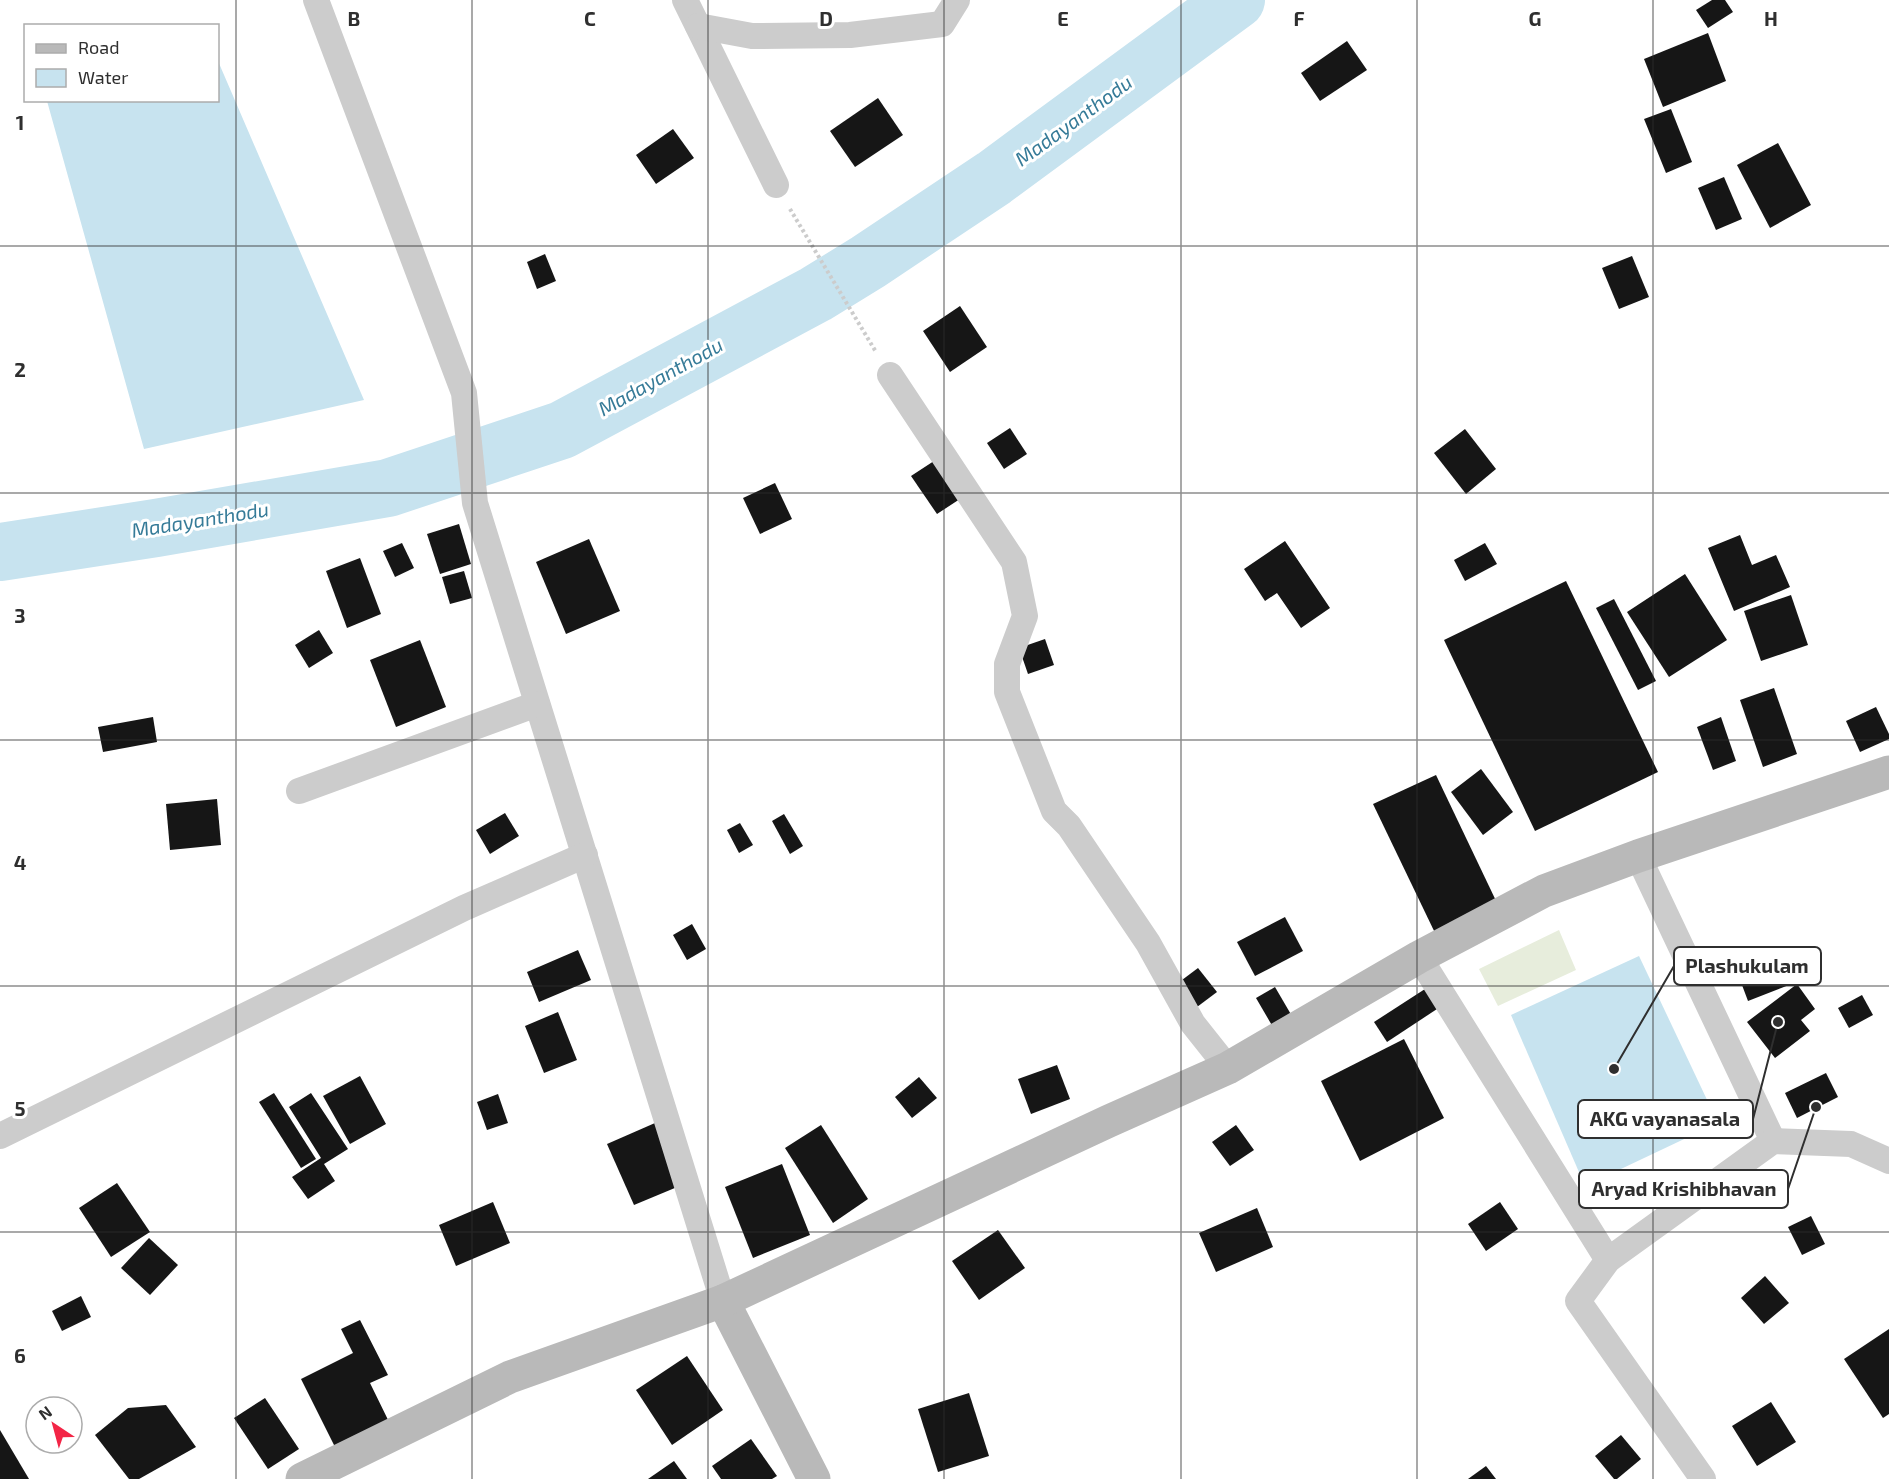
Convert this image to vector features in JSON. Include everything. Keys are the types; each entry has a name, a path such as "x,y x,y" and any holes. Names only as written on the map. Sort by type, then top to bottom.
{"main road":[{"path":"302,1479 510,1377 723,1301 1228,1068 1419,957 1544,891 1638,856 1889,772"},
{"path":"723,1301 814,1479"}],"street":[{"path":"316,0 464,393 475,503 723,1301"},
{"path":"685,0 776,185"},
{"path":"698,26 752,36 850,35 942,24 957,0"},
{"path":"890,375 1014,562 1025,616 1007,664 1007,692 1054,811 1068,826 1148,943 1193,1024 1228,1068"},
{"path":"299,791 537,704"},
{"path":"0,1136 464,908 585,855"},
{"path":"1638,856 1773,1140"},
{"path":"1419,957 1608,1260"},
{"path":"1702,1479 1578,1301 1608,1260 1773,1140 1851,1144 1889,1161"}],"path":[{"path":"776,185 890,375"}],"green space":[{"path":"1559,930 1576,970 1498,1006 1479,969"}],"water":[{"path":"219,63 364,400 144,449 47,102 219,102"},
{"path":"1639,956 1718,1123 1585,1186 1511,1015"}],"building":[{"path":"1712,0 1725,0 1733,12 1708,28 1696,10"},
{"path":"1708,33 1726,81 1663,107 1644,59"},
{"path":"1347,41 1367,70 1320,101 1301,73"},
{"path":"878,98 903,135 855,167 830,131"},
{"path":"1671,109 1692,162 1666,173 1644,119"},
{"path":"673,129 694,158 656,184 636,155"},
{"path":"1778,143 1811,205 1770,228 1737,165"},
{"path":"1724,177 1742,219 1716,230 1698,188"},
{"path":"545,254 556,281 537,289 527,262"},
{"path":"1632,256 1649,297 1619,309 1602,268"},
{"path":"960,306 987,347 950,372 923,331"},
{"path":"1010,428 1027,454 1004,469 987,443"},
{"path":"1465,429 1496,469 1466,494 1434,453"},
{"path":"937,459 963,497 937,514 911,476"},
{"path":"775,483 792,519 760,534 743,498"},
{"path":"459,524 471,564 440,574 427,534"},
{"path":"1740,535 1752,565 1776,555 1790,587 1734,611 1708,548"},
{"path":"589,539 620,611 566,634 536,562"},
{"path":"1285,541 1330,608 1301,628 1277,593 1265,601 1244,569"},
{"path":"402,543 414,568 395,577 383,551"},
{"path":"1485,543 1497,564 1465,581 1454,560"},
{"path":"360,558 381,614 347,628 326,571"},
{"path":"464,571 472,598 450,604 442,577"},
{"path":"1685,574 1727,640 1669,677 1627,612"},
{"path":"1566,581 1658,772 1535,831 1444,640"},
{"path":"1791,595 1808,645 1761,661 1744,611"},
{"path":"1614,599 1656,681 1638,690 1596,608"},
{"path":"319,630 333,653 309,668 295,645"},
{"path":"1045,639 1054,665 1028,674 1019,648"},
{"path":"420,640 446,707 396,727 370,660"},
{"path":"1774,688 1797,754 1763,767 1740,700"},
{"path":"1876,707 1889,734 1889,739 1860,752 1846,721"},
{"path":"153,717 157,742 103,752 98,727"},
{"path":"1721,717 1736,761 1713,770 1697,727"},
{"path":"1481,769 1513,812 1483,835 1451,792"},
{"path":"1436,775 1498,905 1436,935 1373,804"},
{"path":"217,799 221,845 170,850 166,804"},
{"path":"505,813 519,836 490,854 476,830"},
{"path":"784,814 803,846 790,854 772,821"},
{"path":"740,823 753,845 739,853 727,830"},
{"path":"1285,917 1303,951 1255,976 1237,942"},
{"path":"692,924 706,949 687,960 673,935"},
{"path":"578,950 591,980 539,1002 527,972"},
{"path":"1777,953 1789,985 1748,1001 1736,969"},
{"path":"1198,968 1217,992 1193,1010 1174,986"},
{"path":"1797,984 1815,1009 1801,1020 1810,1031 1775,1058 1747,1022"},
{"path":"1275,987 1296,1023 1277,1034 1256,998"},
{"path":"1425,989 1437,1009 1387,1042 1374,1022"},
{"path":"1862,995 1873,1015 1849,1028 1838,1008"},
{"path":"558,1012 577,1060 544,1073 525,1026"},
{"path":"1404,1039 1444,1118 1360,1161 1321,1081"},
{"path":"1057,1065 1070,1099 1031,1114 1018,1079"},
{"path":"1826,1073 1838,1097 1797,1118 1785,1093"},
{"path":"360,1076 386,1124 350,1144 323,1096"},
{"path":"919,1077 937,1098 912,1118 895,1097"},
{"path":"274,1093 316,1159 301,1168 259,1102"},
{"path":"311,1093 348,1149 324,1164 335,1181 308,1199 292,1177 321,1158 289,1107"},
{"path":"498,1094 508,1123 487,1130 477,1102"},
{"path":"655,1123 682,1185 634,1205 607,1144"},
{"path":"821,1125 868,1199 833,1223 785,1148"},
{"path":"1236,1125 1254,1150 1230,1166 1212,1142"},
{"path":"782,1164 810,1235 753,1258 725,1187"},
{"path":"117,1183 150,1232 111,1257 79,1208"},
{"path":"493,1202 510,1243 456,1266 439,1225"},
{"path":"1500,1202 1518,1229 1486,1251 1468,1224"},
{"path":"1257,1208 1273,1247 1216,1272 1199,1233"},
{"path":"1811,1216 1825,1244 1802,1255 1788,1227"},
{"path":"998,1230 1025,1268 979,1300 952,1261"},
{"path":"149,1238 178,1265 150,1295 121,1268"},
{"path":"1765,1276 1789,1303 1764,1324 1741,1298"},
{"path":"81,1296 91,1317 62,1331 52,1311"},
{"path":"360,1320 388,1375 370,1383 392,1428 339,1455 301,1379 353,1353 341,1329"},
{"path":"1889,1329 1889,1414 1883,1418 1844,1359"},
{"path":"687,1356 723,1410 672,1445 636,1390"},
{"path":"969,1393 989,1456 938,1472 918,1409"},
{"path":"265,1398 299,1449 268,1469 234,1418"},
{"path":"1771,1402 1796,1442 1757,1466 1732,1426"},
{"path":"166,1405 196,1447 139,1479 129,1479 95,1435 128,1408"},
{"path":"0,1430 29,1479 0,1479"},
{"path":"1621,1435 1641,1459 1614,1479 1595,1456"},
{"path":"751,1439 777,1476 772,1479 721,1479 712,1466"},
{"path":"674,1461 687,1479 648,1479"},
{"path":"1486,1466 1496,1479 1468,1479"}],"waterway":[{"name":"Madayanthodu","path":"0,552 388,488 562,430 816,294 868,262 994,178 1236,0"}],"place":[{"name":"AKG vayanasala","path":"1778,1022"},
{"name":"Plashukulam","path":"1614,1069"},
{"name":"Aryad Krishibhavan","path":"1816,1107"}]}
